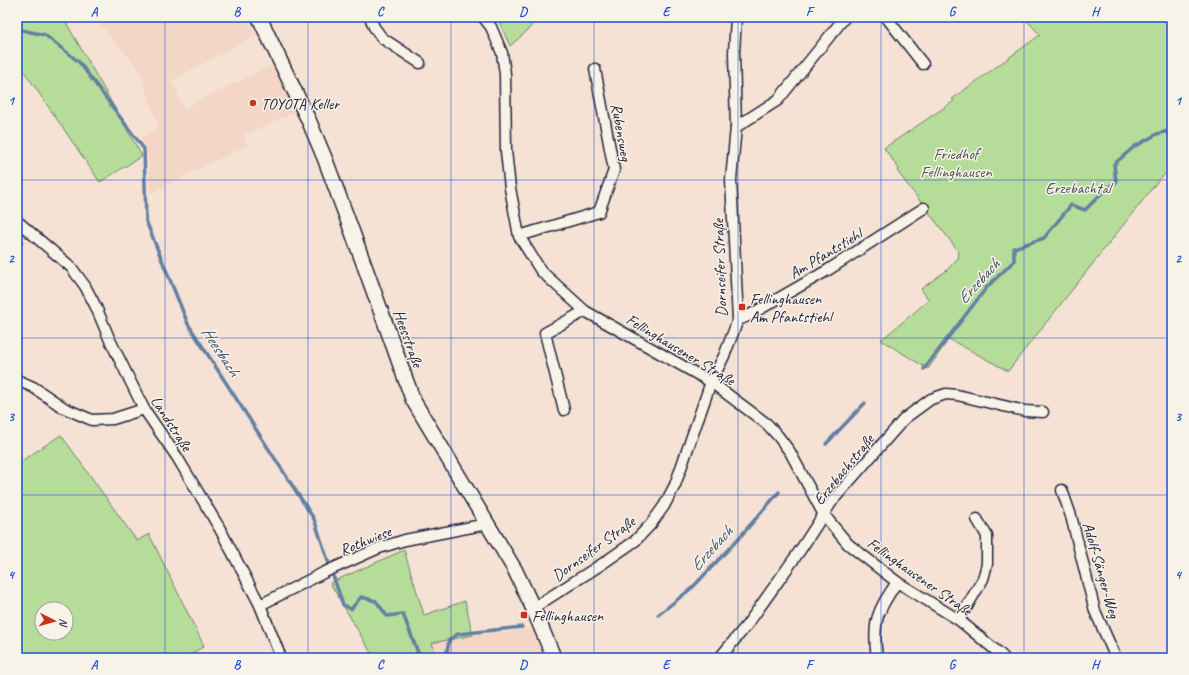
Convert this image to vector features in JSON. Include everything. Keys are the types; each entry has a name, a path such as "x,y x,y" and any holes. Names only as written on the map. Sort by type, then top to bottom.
{"main road":[{"name":"Heesstraße","path":"259,17 306,114 322,153 413,400 515,570 534,608 554,658"}],"street":[{"path":"370,17 374,27 382,38 420,64"},
{"name":"Fellinghausener Straße","path":"483,17 491,27 502,53 505,74 506,151 510,188 519,236 541,271 585,311 711,382 767,424 790,452 824,516 848,544 897,582 959,620 1004,658"},
{"name":"Dornseifer Straße","path":"534,608 634,541 651,524 664,506 675,485 711,382 724,356 738,320 731,180 736,127 734,53 736,17"},
{"path":"736,127 778,100 845,17"},
{"path":"886,17 923,64"},
{"name":"Rubensweg","path":"519,236 599,212 614,170 595,68"},
{"name":"Am Pfantstiehl","path":"738,320 748,316 828,270 924,208"},
{"name":"Landstraße","path":"17,221 71,267 85,286 144,410 177,457 220,529 260,605 281,658"},
{"path":"564,410 545,333 585,311"},
{"path":"17,380 33,387 64,408 92,420 113,419 144,410"},
{"name":"Erzebachstraße","path":"719,658 747,625 824,516 833,500 906,418 931,399 946,394 957,395 1025,411 1043,412"},
{"name":"Adolf-Sänger-Weg","path":"1062,490 1071,516 1095,611 1116,658"},
{"path":"959,620 983,580 987,564 987,536 977,519"},
{"name":"Rothwiese","path":"260,605 325,572 379,548 405,540 488,524"},
{"path":"877,658 875,625 880,609 897,582"}],"shaded area":[{"path":"80,17 246,17 256,35 172,81 184,108 272,65 296,112 244,135 247,145 149,194 149,162 142,137 158,127 139,69 96,20"},
{"path":"536,628 547,658 437,658 431,643 473,635"}],"green space":[{"path":"17,17 63,17 142,156 100,182 17,61"},
{"path":"503,17 538,17 528,30 510,46 498,19"},
{"path":"1024,17 1172,17 1172,167 1158,181 1008,371 949,339 928,369 881,340 929,300 921,289 947,270 958,258 959,252 897,171 899,169 884,148 954,101 952,99 1040,35"},
{"path":"61,435 137,541 149,534 204,646 190,655 191,658 17,658 17,464"},
{"path":"404,550 424,615 465,601 473,635 432,643 437,658 374,658 330,583"}],"waterway":[{"name":"Heesbach","path":"17,29 45,35 79,62 144,149 146,221 188,324 314,519 343,605 351,609 361,597 376,601 387,616 403,614 420,658"},
{"name":"Erzebach","path":"924,369 987,287 1014,261 1014,248 1044,238 1071,205 1085,210 1105,190 1116,182 1114,164 1134,147 1157,134 1172,130"},
{"path":"17,247 22,242"},
{"name":"Erzebach","path":"826,444 865,403"},
{"name":"Erzebach","path":"658,615 693,587 779,492"},
{"name":"Erzebach","path":"446,658 449,640 458,634 522,627"}],"place":[{"name":"TOYOTA Keller","path":"253,103"},
{"name":"Fellinghausen Am Pfantstiehl","path":"742,307"},
{"name":"Fellinghausen","path":"524,615"}],"park label":[{"name":"Friedhof Fellinghausen","path":"956,162"},
{"name":"Erzebachtal","path":"1078,187"}]}
